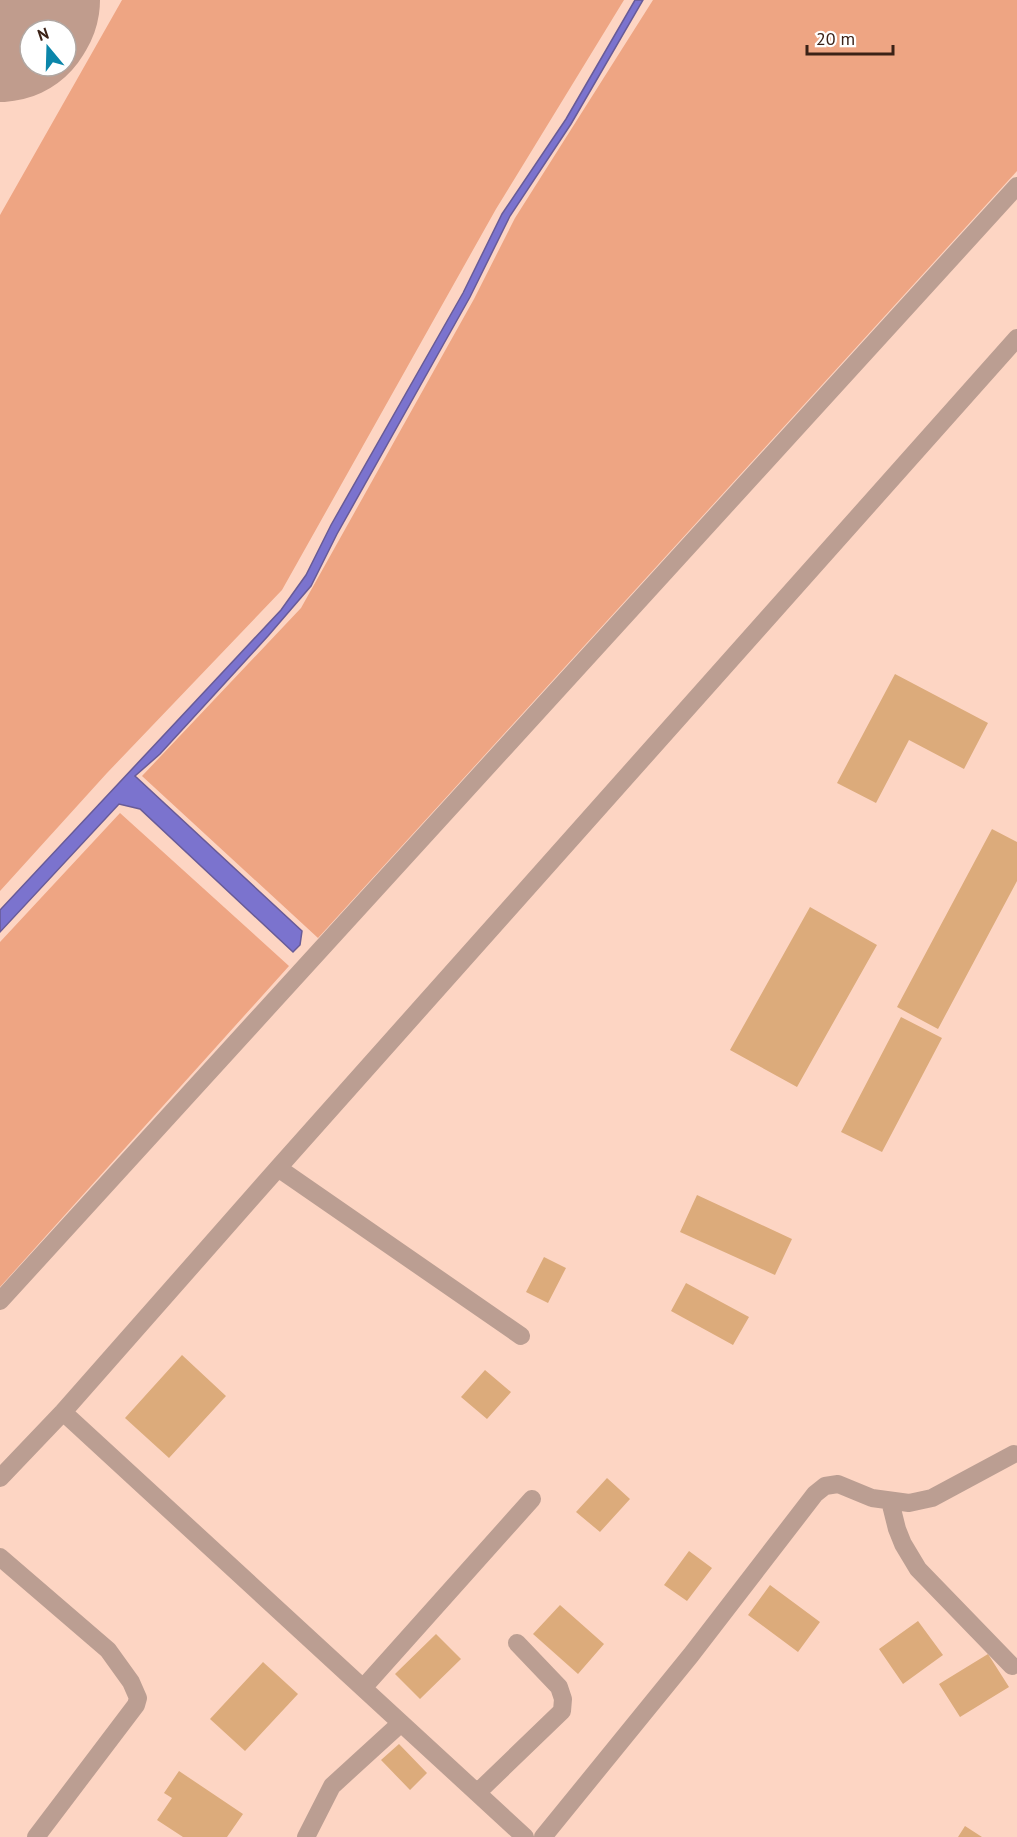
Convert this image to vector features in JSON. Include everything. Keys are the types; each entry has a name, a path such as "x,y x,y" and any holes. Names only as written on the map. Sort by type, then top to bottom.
{"street":[{"path":"0,1301 1017,186"},
{"path":"0,1478 63,1412 1017,338"},
{"path":"278,1168 521,1336"},
{"path":"63,1412 525,1837"},
{"path":"543,1837 691,1655 815,1494 825,1486 838,1484 872,1497 909,1503 932,1498 1014,1454"},
{"path":"363,1688 532,1499"},
{"path":"890,1501 900,1536 918,1569 1012,1666"},
{"path":"0,1557 108,1650 131,1682 138,1698 136,1705 36,1837"},
{"path":"477,1793 562,1711 563,1699 559,1687 517,1643"},
{"path":"306,1837 332,1786 401,1723"}],"shaded area":[{"path":"122,0 624,0 496,209 282,590 107,773 0,891 0,215"},
{"path":"635,0 643,0 571,124 510,216 470,297 337,534 311,586 160,754 135,776 302,931 300,945 293,952 140,809 119,804 0,932 0,910 281,610 306,575 331,525 463,293 502,214 566,119"},
{"path":"653,0 1017,0 1017,171 318,938 142,776 301,608 474,299 515,218"},
{"path":"120,813 289,966 0,1287 0,942"}],"building":[{"path":"895,674 988,723 964,769 909,740 876,803 837,783"},
{"path":"992,829 1017,842 1017,881 938,1029 897,1007"},
{"path":"810,907 877,945 797,1087 730,1050"},
{"path":"901,1017 942,1038 882,1152 841,1132"},
{"path":"697,1195 792,1239 775,1275 680,1232"},
{"path":"544,1257 566,1268 548,1303 526,1292"},
{"path":"686,1283 749,1317 733,1345 671,1311"},
{"path":"182,1355 226,1396 169,1458 125,1418"},
{"path":"485,1370 511,1392 487,1419 461,1397"},
{"path":"607,1478 630,1499 600,1532 576,1512"},
{"path":"689,1551 712,1568 687,1601 664,1585"},
{"path":"770,1585 820,1622 798,1652 748,1615"},
{"path":"560,1605 604,1644 578,1674 533,1634"},
{"path":"918,1621 943,1655 903,1684 879,1649"},
{"path":"436,1634 461,1659 420,1699 395,1674"},
{"path":"988,1654 1009,1687 960,1717 939,1684"},
{"path":"263,1662 298,1694 245,1751 210,1719"},
{"path":"399,1744 427,1773 410,1790 381,1760"},
{"path":"179,1771 243,1814 227,1837 183,1837 157,1820 172,1798 164,1793"},
{"path":"965,1826 982,1837 958,1837"}],"runway":[{"path":"0,5 3,0"}]}
